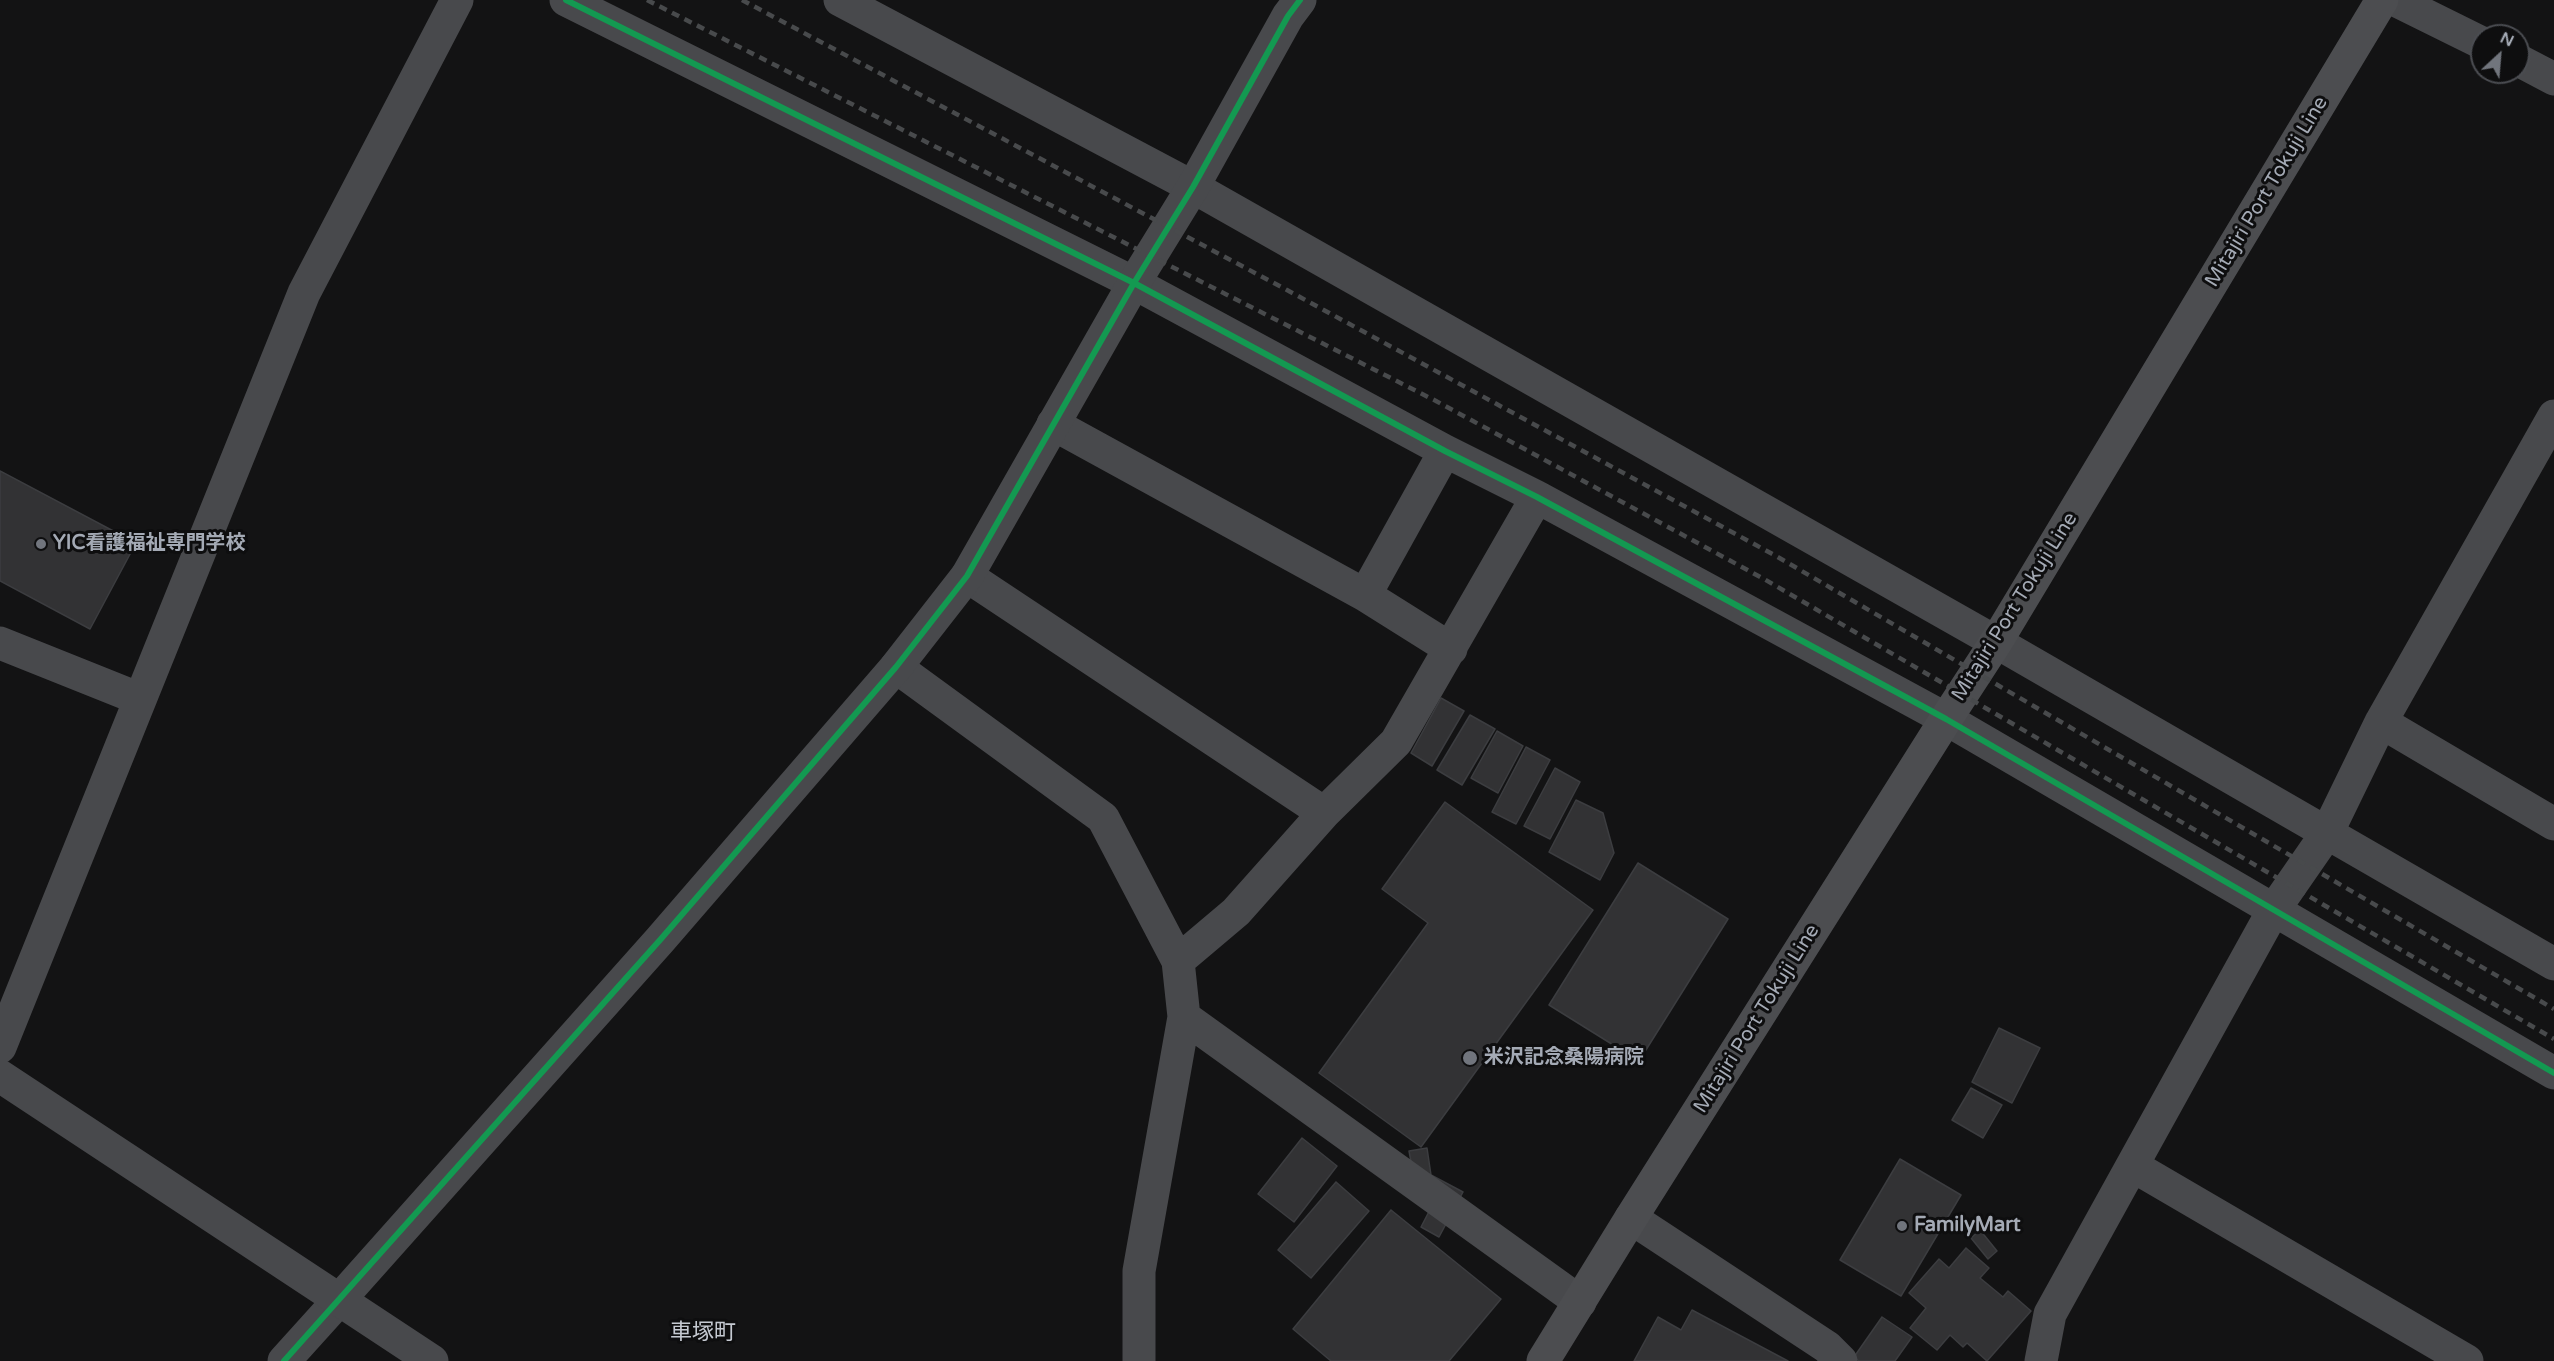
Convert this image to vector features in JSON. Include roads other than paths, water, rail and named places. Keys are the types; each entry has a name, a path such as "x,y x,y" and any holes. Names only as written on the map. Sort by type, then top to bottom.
{"main road":[{"name":"Mitajiri Port Tokuji Line","path":"1543,1361 1996,642 2382,0"}],"street":[{"path":"0,1047 304,293 457,0"},
{"path":"566,0 1134,283 1445,451 1537,497 1946,719 2554,1073"},
{"path":"840,0 1193,187 1996,642 2554,964"},
{"path":"284,1361 660,940 896,667 967,576 1134,283 1193,187 1288,16 1300,0"},
{"path":"2395,0 2470,37"},
{"path":"2530,66 2554,79"},
{"path":"2041,1361 2050,1314 2273,911 2327,833 2381,722 2554,416"},
{"path":"1053,424 1365,595 1451,649"},
{"path":"1365,595 1445,451"},
{"path":"1179,961 1236,912 1324,813 1396,742 1537,497"},
{"path":"967,576 1324,813"},
{"path":"0,644 140,699"},
{"path":"896,667 1103,818 1179,961 1185,1017 1139,1271 1139,1361"},
{"path":"2381,722 2554,824"},
{"path":"1185,1017 1580,1302"},
{"path":"0,1076 432,1361"},
{"path":"2133,1166 2467,1361"},
{"path":"1631,1218 1827,1347 1841,1361"}],"railway":[{"path":"647,0 1436,401 1764,579 2554,1039"},
{"path":"742,0 1287,290 1776,556 2554,1009"}],"place":[{"name":"YIC看護福祉専門学校","path":"41,544"},
{"name":"米沢記念桑陽病院","path":"1470,1058"},
{"name":"FamilyMart","path":"1902,1226"}],"district":[{"name":"車塚町","path":"703,1333"}]}
